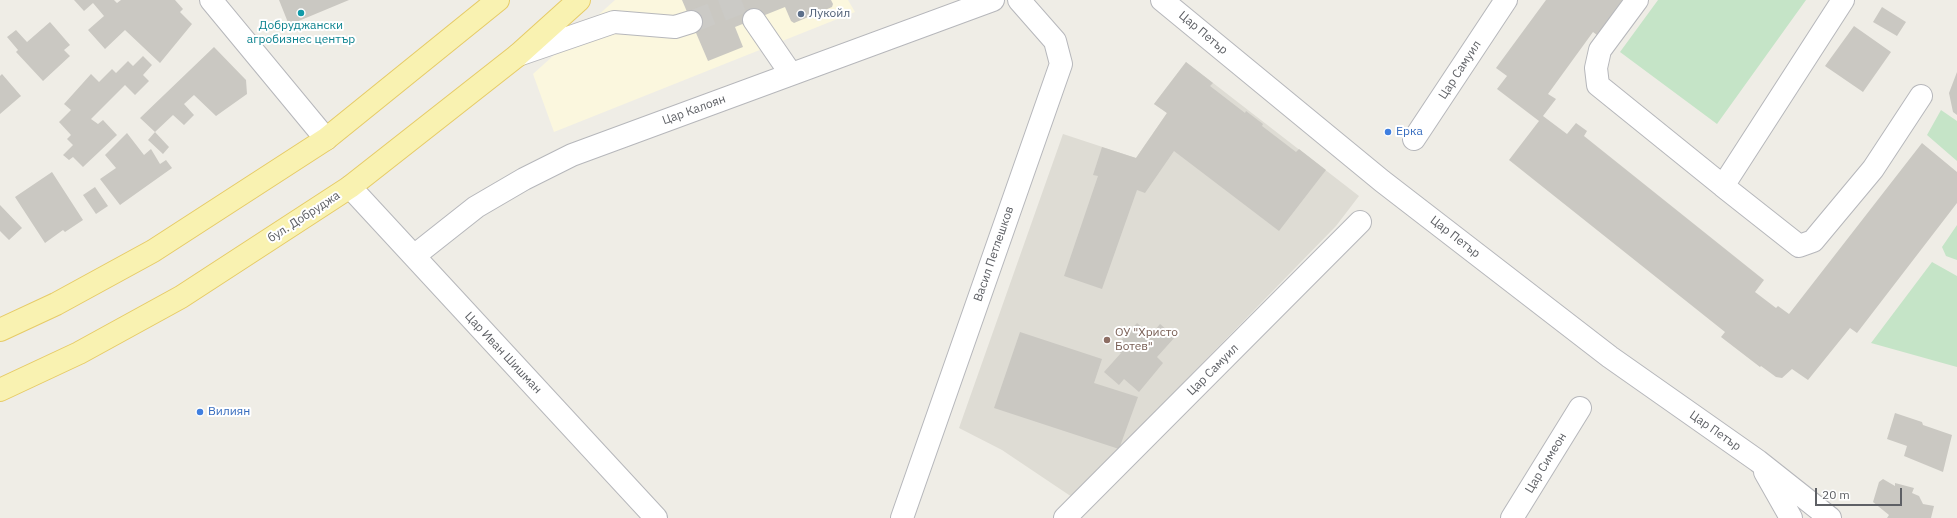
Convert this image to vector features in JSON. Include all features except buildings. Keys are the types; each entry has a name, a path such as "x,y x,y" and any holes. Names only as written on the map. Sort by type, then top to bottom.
{"main road":[{"path":"0,330 56,304 153,251 326,139 498,0"},
{"name":"бул. Добруджа","path":"0,390 79,353 180,297 350,188 518,55 579,0"}],"street":[{"path":"211,0 326,139"},
{"name":"Цар Калоян","path":"414,256 476,207 524,179 572,155 993,0"},
{"name":"Васил Петлешков","path":"902,518 1061,64 1055,41 1020,0"},
{"name":"Цар Петър","path":"1162,0 1382,181 1610,357 1758,461 1830,518"},
{"name":"Цар Самуил","path":"1414,139 1506,0"},
{"path":"1637,0 1600,50 1596,68 1598,85 1799,246 1813,241 1873,169 1921,96"},
{"path":"1723,186 1843,0"},
{"path":"754,20 791,74"},
{"path":"518,55 614,22 675,27 691,22"},
{"name":"Цар Иван Шишман","path":"350,188 656,518"},
{"name":"Цар Самуил","path":"1065,518 1360,222"},
{"name":"Цар Симеон","path":"1512,518 1580,408"},
{"name":"Цар Петър","path":"1758,461 1791,518"}],"shaded area":[{"path":"615,0 848,0 855,12 554,132 533,74"},
{"name":"ОУ \"Христо Ботев\"","path":"1186,62 1359,196 1336,226 1072,497 1002,450 959,428 1063,134 1136,158 1167,113 1154,104"}],"green space":[{"path":"1658,0 1806,0 1717,124 1620,52"},
{"path":"1941,110 1957,121 1957,161 1927,135"},
{"path":"1957,225 1957,260 1946,256 1942,247"},
{"path":"1932,262 1957,276 1957,367 1871,343"}],"tunnel":[{"path":"691,22 743,2"}],"place":[{"name":"Добруджански агробизнес център","path":"301,13"},
{"name":"Лукойл","path":"801,14"},
{"name":"Ерка","path":"1388,132"},
{"name":"ОУ \"Христо Ботев\"","path":"1107,340"},
{"name":"Вилиян","path":"200,412"}]}
